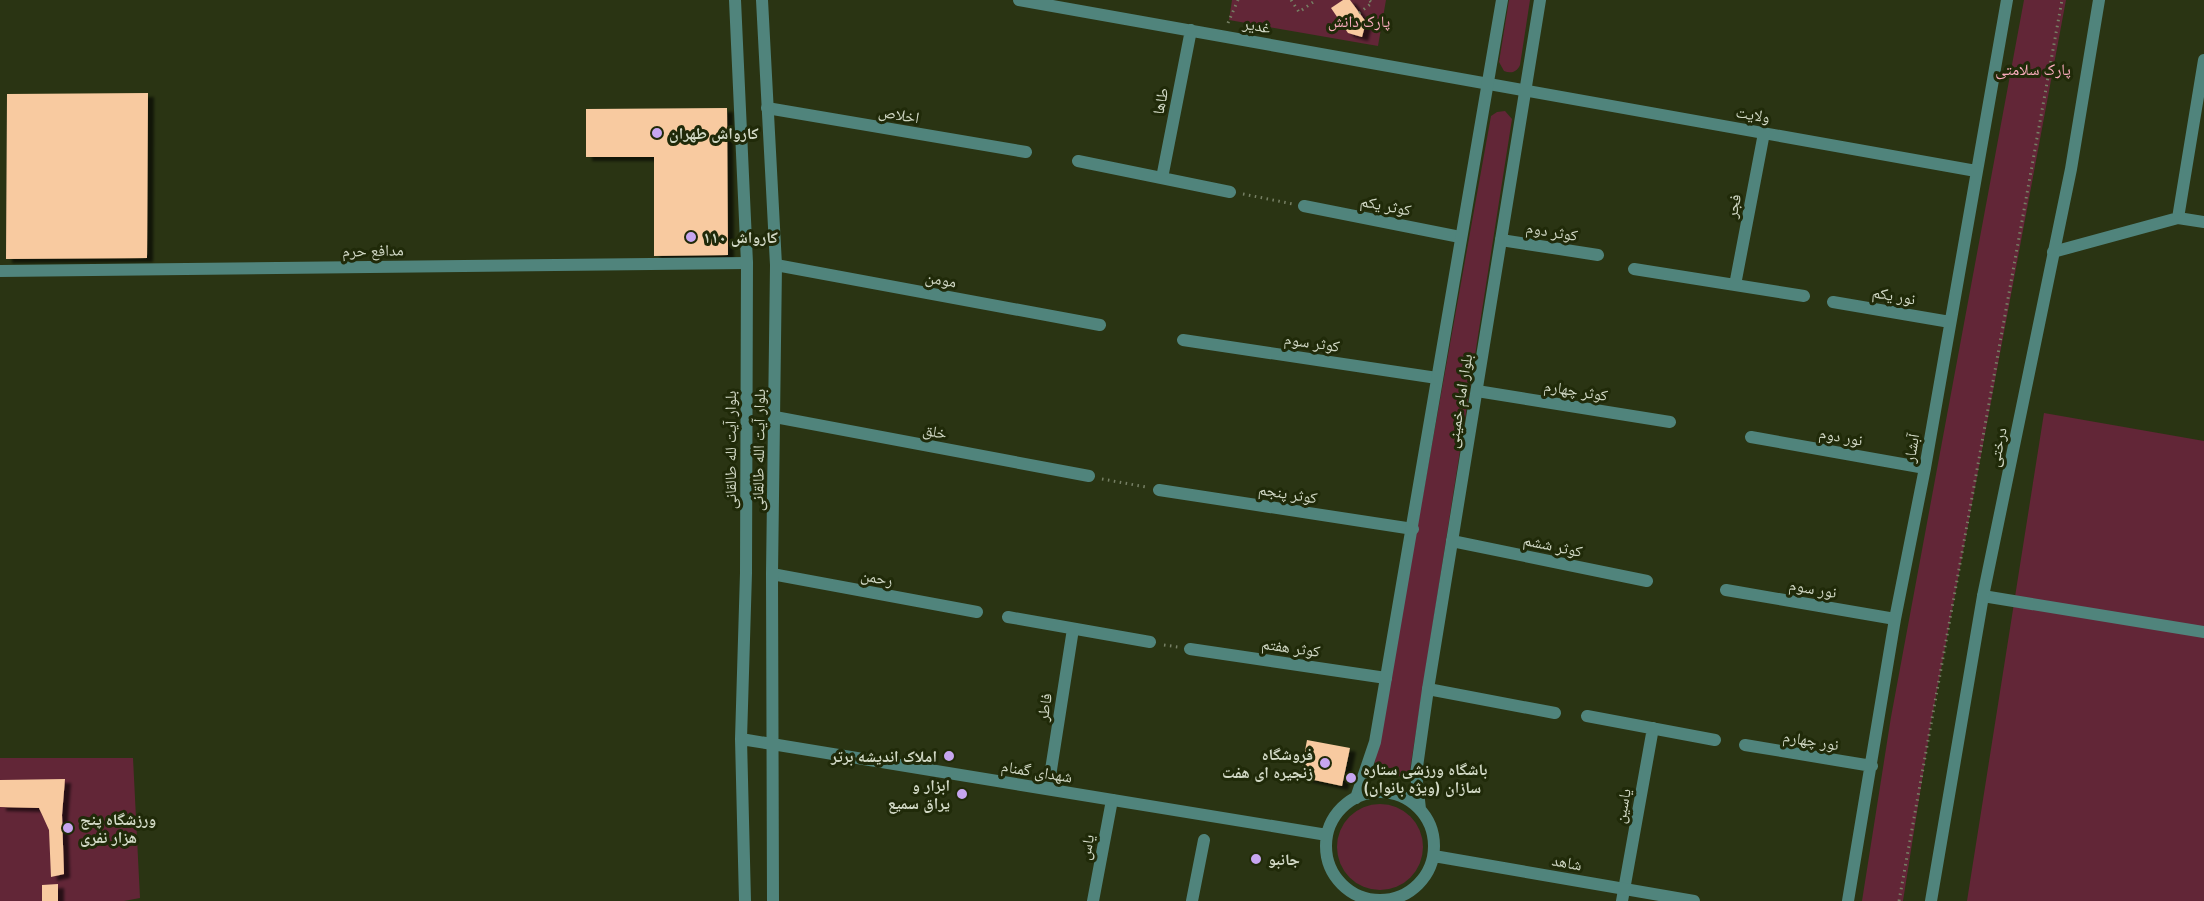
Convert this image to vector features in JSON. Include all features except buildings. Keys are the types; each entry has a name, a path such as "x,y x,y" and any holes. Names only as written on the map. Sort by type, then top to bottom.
{"street":[{"name":"بلوار آیت لله طالقانی","path":"735,0 747,263 746,573 741,739 745,901"},
{"name":"بلوار آیت الله طالقانی","path":"762,0 776,265 772,574 773,901"},
{"name":"غدیر","path":"1019,0 1524,89"},
{"name":"بلوار امام خمینی","path":"1356,798 1375,742 1502,0"},
{"name":"بلوار امام خمینی","path":"1420,808 1416,774 1428,689 1540,0"},
{"name":"آبشار","path":"1848,901 1895,619 2007,0"},
{"name":"درختی","path":"1930,901 1983,596 2071,169 2099,0"},
{"name":"طاها","path":"1162,178 1191,30"},
{"path":"2178,218 2204,60"},
{"name":"ولایت","path":"1524,89 1976,171"},
{"name":"اخلاص","path":"767,108 1026,152"},
{"name":"فجر","path":"1735,285 1764,133"},
{"path":"1078,161 1230,192"},
{"name":"کوثر یکم","path":"1305,206 1460,237"},
{"path":"2054,252 2178,218 2204,222"},
{"name":"کوثر دوم","path":"1501,240 1598,255"},
{"name":"مدافع حرم","path":"0,271 747,263"},
{"name":"مومن","path":"776,265 1100,325"},
{"path":"1634,269 1804,296"},
{"name":"نور یکم","path":"1833,302 1950,322"},
{"name":"کوثر سوم","path":"1183,340 1437,378"},
{"name":"کوثر چهارم","path":"1477,391 1670,422"},
{"name":"خلق","path":"775,417 1089,476"},
{"name":"نور دوم","path":"1751,437 1924,468"},
{"name":"کوثر پنجم","path":"1159,490 1413,529"},
{"name":"کوثر ششم","path":"1452,541 1647,581"},
{"name":"رحمن","path":"772,574 977,612"},
{"name":"نور سوم","path":"1726,590 1895,619"},
{"path":"1983,596 2204,632"},
{"path":"1008,617 1150,642"},
{"name":"فاطر","path":"1048,789 1073,629"},
{"name":"کوثر هفتم","path":"1190,649 1386,678"},
{"path":"1428,689 1555,713"},
{"path":"1587,716 1715,740"},
{"name":"یاسین","path":"1623,895 1653,728"},
{"name":"شهدای گمنام","path":"741,739 1327,835"},
{"name":"نور چهارم","path":"1744,745 1872,766"},
{"path":"1372,793 1389,793 1406,798 1420,808 1430,823 1434,839 1434,856 1427,874 1415,888 1398,899 1380,901 1345,895 1328,865 1325,850 1327,835 1337,813 1356,798 1372,793"},
{"name":"یاس","path":"1093,901 1112,800"},
{"path":"1192,901 1204,840"},
{"name":"شاهد","path":"1434,856 1623,895 1694,901"}],"path":[{"path":"1226,36 1229,20 1238,0"},
{"path":"1291,0 1299,12 1316,0"},
{"path":"1359,13 1372,3 1369,0"},
{"path":"1899,901 2062,0"},
{"path":"1230,192 1305,206"},
{"path":"1089,476 1159,490"},
{"path":"1150,642 1190,649"}],"green space":[{"name":"پارک دانش","path":"1232,0 1386,0 1378,46 1229,20"},
{"path":"1509,0 1530,0 1520,65 1514,72 1504,71 1499,62"},
{"name":"پارک سلامتی","path":"2024,0 2066,0 1931,723 1903,901 1862,901 1891,717"},
{"path":"1505,111 1512,119 1410,770 1400,776 1392,777 1374,767 1491,116"},
{"path":"2044,413 2204,441 2204,901 1967,901"},
{"name":"ورزشگاه پنج هزار نفری","path":"0,758 133,758 140,898 124,901 0,901"},
{"path":"1380,804 1404,811 1416,823 1423,847 1416,871 1404,883 1380,890 1356,883 1344,871 1337,847 1344,823 1356,811"}],"place":[{"name":"کارواش طهران","path":"657,133"},
{"name":"کارواش ۱۱۰","path":"691,237"},
{"name":"املاک اندیشه برتر","path":"949,756"},
{"name":"فروشگاه زنجیره ای هفت","path":"1325,763"},
{"name":"باشگاه ورزشی ستاره سازان (ویژه بانوان)","path":"1351,778"},
{"name":"ابزار و يراق سميع","path":"962,794"},
{"name":"ورزشگاه پنج هزار نفری","path":"68,828"},
{"name":"جانبو","path":"1256,859"}]}
